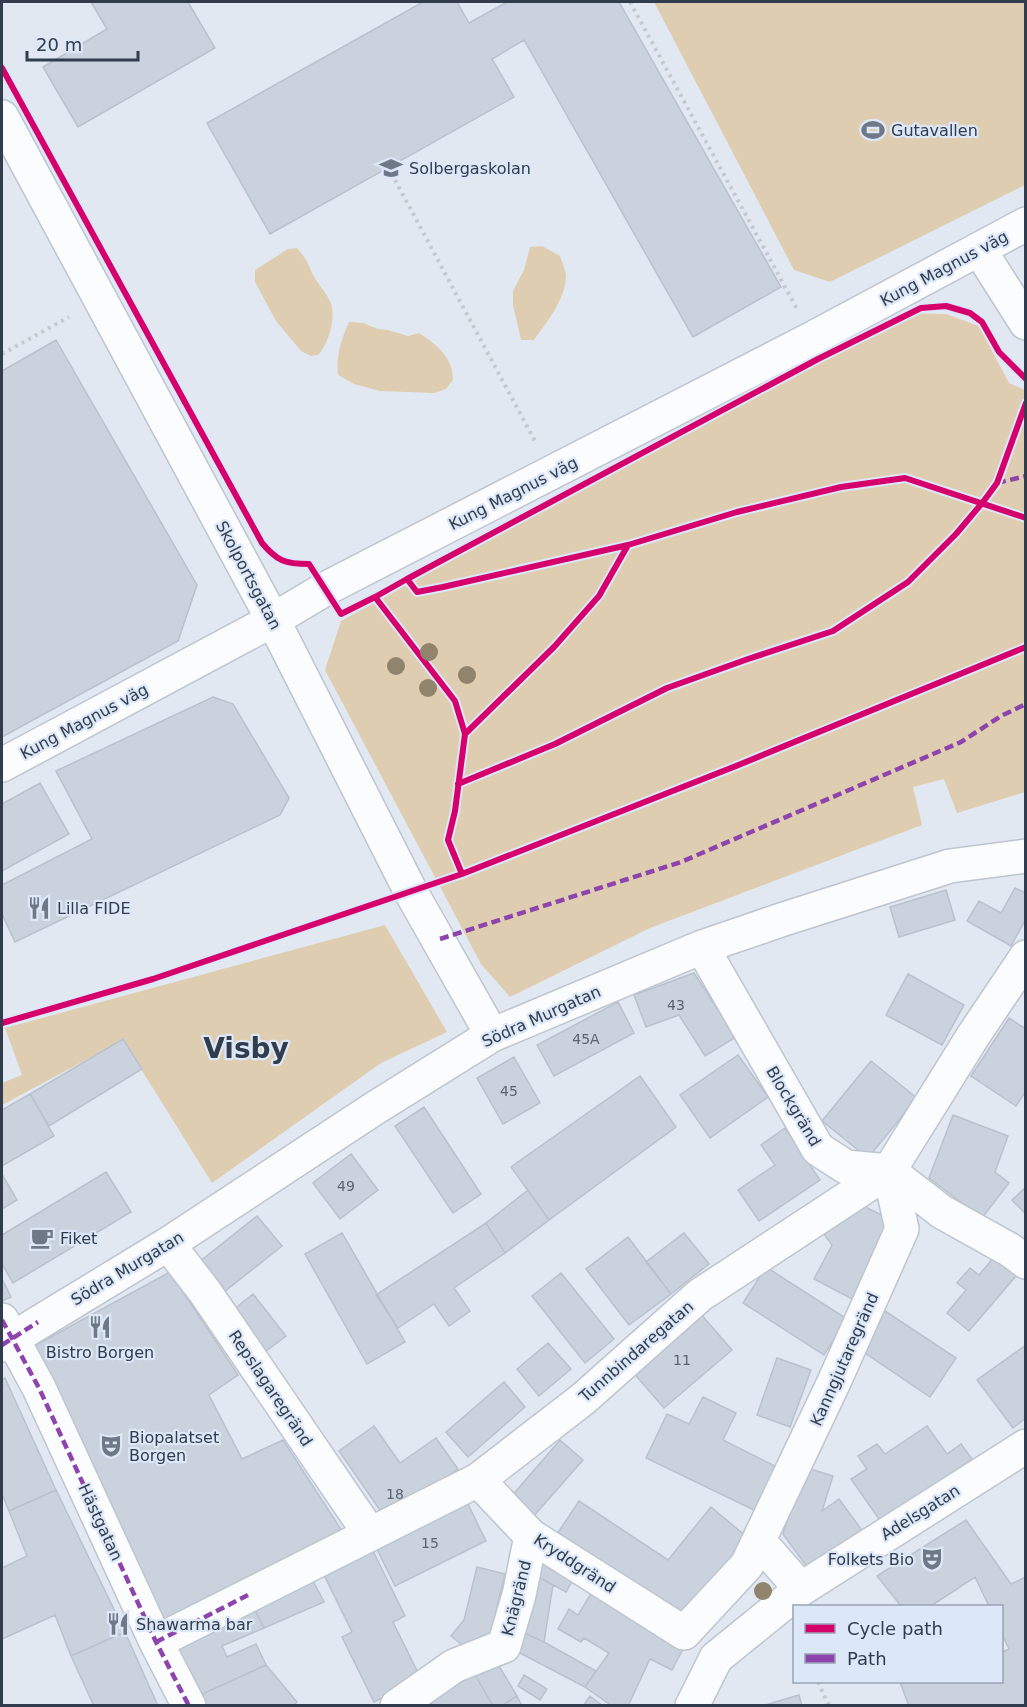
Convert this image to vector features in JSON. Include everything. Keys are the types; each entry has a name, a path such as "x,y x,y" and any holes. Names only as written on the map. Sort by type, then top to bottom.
{"street":[{"name":"Skolportsgatan","path":"2,117 273,620 411,891 492,1035"},
{"name":"Kung Magnus väg","path":"2,765 325,590 813,338 1026,224"},
{"path":"979,249 1026,323"},
{"name":"Södra Murgatan","path":"5,1334 168,1244 375,1108 492,1035 702,947 950,866 1026,855"},
{"name":"Blockgränd","path":"702,947 818,1149 846,1167 889,1171"},
{"name":"Tunnbindaregatan","path":"156,1642 478,1480 583,1399 700,1295 889,1171 973,1036 1026,957"},
{"path":"889,1171 942,1212 1010,1250 1026,1262"},
{"name":"Kanngjutaregränd","path":"684,1633 747,1565 902,1229 889,1171"},
{"name":"Repslagaregränd","path":"168,1244 205,1292 370,1534"},
{"name":"Hästgatan","path":"5,1334 44,1398 156,1642 189,1706"},
{"name":"Adelsgatan","path":"692,1706 716,1658 801,1589 1026,1446"},
{"name":"Kryddgränd","path":"478,1480 531,1536 684,1633"},
{"name":"Knägränd","path":"397,1706 454,1666 504,1646 519,1595 531,1536"},
{"path":"759,1541 801,1589"}],"path":[{"path":"630,2 813,338"},
{"path":"395,180 552,473"},
{"path":"2,354 52,326"},
{"path":"818,1683 829,1706"}],"shaded area":[{"name":"Gutavallen","path":"654,2 1025,2 1025,185 830,282 794,270"},
{"path":"542,246 560,256 566,275 563,293 555,310 534,340 521,340 513,305 513,291 524,270 530,247"},
{"path":"297,248 332,307 331,329 326,344 318,355 311,356 301,351 276,321 255,282 255,270 288,249"},
{"path":"903,313 946,314 979,326 1009,383 1025,390 1025,792 957,813 944,779 913,787 922,825 650,928 510,997 481,964 325,670 341,621"},
{"path":"349,322 363,323 408,336 419,333 443,352 450,365 453,380 446,389 434,393 380,391 354,384 338,375 340,348"},
{"path":"385,925 447,1032 381,1063 212,1183 123,1040 2,1105 2,1083 22,1075 5,1028"}],"building":[{"path":"91,2 188,2 215,48 78,127 43,67 107,29"},
{"path":"423,2 457,2 469,23 507,2 619,2 781,287 693,337 524,40 492,59 514,97 270,234 207,123"},
{"path":"56,340 197,585 178,641 2,737 2,371"},
{"path":"213,697 233,704 289,798 280,815 15,942 2,914 2,885 92,839 56,771"},
{"path":"40,783 69,834 2,871 2,804"},
{"path":"1015,888 1026,893 1026,919 1011,946 967,921 979,901 1001,913"},
{"path":"946,890 955,920 899,937 890,907"},
{"path":"694,973 736,1037 705,1056 679,1015 646,1027 634,995"},
{"path":"908,974 964,1005 942,1045 886,1015"},
{"path":"618,1002 634,1033 554,1076 537,1045"},
{"path":"1009,1018 1026,1029 1026,1091 1016,1106 971,1076"},
{"path":"123,1039 142,1069 49,1126 30,1094"},
{"path":"738,1055 768,1097 710,1138 680,1095"},
{"path":"514,1057 540,1103 503,1124 477,1078"},
{"path":"871,1061 917,1098 868,1158 822,1121"},
{"path":"640,1076 676,1127 549,1220 511,1167"},
{"path":"30,1094 54,1136 2,1166 2,1110"},
{"path":"424,1107 481,1194 453,1213 395,1126"},
{"path":"953,1115 1008,1136 995,1172 1009,1183 982,1218 929,1178"},
{"path":"785,1128 820,1180 759,1221 738,1190 775,1165 761,1145"},
{"path":"351,1154 378,1190 340,1219 313,1183"},
{"path":"106,1172 131,1212 13,1283 2,1264 2,1235"},
{"path":"2,1174 17,1200 2,1209"},
{"path":"1026,1187 1026,1214 1012,1200"},
{"path":"528,1190 549,1220 505,1253 486,1223"},
{"path":"857,1203 894,1221 854,1300 814,1279 832,1245 821,1230"},
{"path":"257,1216 282,1246 224,1292 199,1262"},
{"path":"486,1223 505,1253 454,1288 470,1311 449,1326 434,1304 398,1328 376,1295"},
{"path":"342,1233 405,1342 367,1364 305,1254"},
{"path":"684,1233 709,1264 671,1294 646,1262"},
{"path":"628,1237 671,1294 629,1325 586,1269"},
{"path":"994,1257 1016,1276 969,1331 947,1313 966,1290 957,1283 970,1268 979,1275"},
{"path":"766,1267 847,1319 824,1355 743,1303"},
{"path":"170,1272 238,1375 209,1395 242,1459 283,1440 344,1534 160,1627 34,1346"},
{"path":"561,1273 614,1339 585,1363 532,1296"},
{"path":"2,1279 11,1297 2,1301"},
{"path":"253,1294 286,1336 266,1351 233,1310"},
{"path":"885,1311 956,1358 930,1397 859,1349"},
{"path":"699,1312 732,1350 664,1408 631,1370"},
{"path":"548,1343 571,1369 539,1396 517,1369"},
{"path":"1026,1345 1026,1418 1013,1428 977,1380"},
{"path":"777,1358 811,1370 790,1427 757,1415"},
{"path":"5,1378 56,1490 9,1511 2,1494 2,1380"},
{"path":"504,1382 525,1407 468,1457 446,1432"},
{"path":"703,1397 736,1413 723,1440 779,1468 758,1512 646,1458 667,1414 689,1424"},
{"path":"374,1426 400,1463 436,1438 458,1469 386,1519 339,1451"},
{"path":"927,1426 947,1454 961,1444 972,1459 881,1522 851,1479 867,1469 858,1456 877,1444 885,1454"},
{"path":"560,1440 583,1460 532,1518 510,1498"},
{"path":"804,1467 833,1476 822,1511 839,1499 864,1533 810,1571 783,1534"},
{"path":"56,1490 125,1632 71,1656 55,1615 2,1639 2,1568 27,1556 9,1511"},
{"path":"466,1500 486,1541 395,1586 375,1545"},
{"path":"579,1501 668,1560 711,1507 748,1538 679,1621 555,1537"},
{"path":"966,1520 1011,1584 1026,1577 1026,1706 909,1706 900,1683 1003,1683 1003,1652 1009,1649 1003,1636 1003,1605 989,1605 975,1577 933,1605 900,1605 877,1576"},
{"path":"373,1551 405,1616 393,1622 421,1679 374,1702 342,1637 352,1632 324,1575"},
{"path":"540,1557 575,1576 566,1592 531,1573"},
{"path":"477,1567 505,1574 491,1632 473,1654 451,1636 464,1620"},
{"path":"531,1573 553,1585 544,1642 522,1632"},
{"path":"310,1575 324,1602 264,1628 253,1606"},
{"path":"594,1589 684,1647 672,1670 650,1659 628,1706 612,1706 585,1687 609,1653 584,1638 581,1642 558,1629 569,1609 578,1615"},
{"path":"253,1606 264,1628 222,1646 227,1657 256,1644 266,1665 198,1696 172,1645"},
{"path":"125,1632 158,1706 89,1706 93,1704 71,1656"},
{"path":"522,1632 596,1671 585,1687 520,1653"},
{"path":"496,1661 517,1696 501,1706 493,1706 474,1673"},
{"path":"266,1665 297,1702 293,1706 204,1706 198,1696"},
{"path":"474,1673 493,1706 430,1706 427,1701"},
{"path":"524,1675 547,1689 540,1700 518,1686"},
{"path":"799,1695 802,1706 762,1706"},
{"path":"517,1696 522,1706 501,1706"},
{"path":"590,1696 603,1706 583,1706"}],"marked path":[{"path":"997,483 1026,476"},
{"path":"440,939 681,862 961,742 1001,716 1026,704"},
{"path":"2,1320 39,1388 156,1642 189,1706"},
{"path":"2,1345 38,1322"},
{"path":"156,1642 248,1595"}],"cycle path":[{"path":"2,68 262,543 277,558 309,564 341,614 375,597 455,701 465,734 455,811 448,840 462,874"},
{"path":"407,579 818,359 921,308 946,306 970,313 982,322 999,352 1026,379"},
{"path":"458,784 555,744 667,688 833,631 908,582 956,534 997,483 1026,403"},
{"path":"375,597 407,579 417,592 443,587 628,545 737,512 841,487 905,478 1026,518"},
{"path":"465,734 554,647 599,596 628,545"},
{"path":"2,1023 153,979 462,874 736,766 1026,647"}],"place":[{"name":"Gutavallen","path":"873,130"},
{"name":"Solbergaskolan","path":"391,168"},
{"name":"Lilla FIDE","path":"39,908"},
{"name":"Fiket","path":"42,1238"},
{"name":"Bistro Borgen","path":"100,1327"},
{"name":"Biopalatset Borgen","path":"111,1446"},
{"name":"Folkets Bio","path":"932,1559"},
{"name":"Shawarma bar","path":"118,1624"}],"district":[{"name":"Visby","path":"246,1048"}]}
